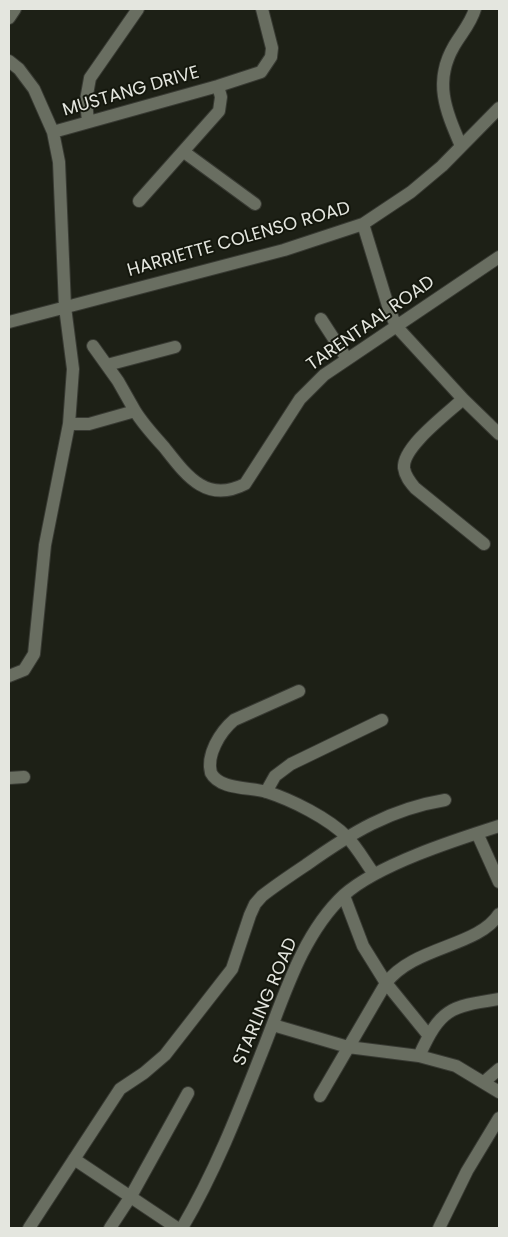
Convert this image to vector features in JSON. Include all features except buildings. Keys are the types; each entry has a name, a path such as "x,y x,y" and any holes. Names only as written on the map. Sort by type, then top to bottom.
{"street":[{"path":"9,18 15,9"},
{"path":"88,122 86,100 90,78 138,9"},
{"name":"MUSTANG DRIVE","path":"53,132 218,86 261,72 267,65 272,48 262,9"},
{"path":"461,146 445,104 443,73 448,57 470,22 475,9"},
{"path":"9,61 19,69 34,89 53,132 59,162 65,307 73,369 69,424 45,545 34,654 24,670 9,676"},
{"name":"MUSTANG DRIVE","path":"139,201 219,111 221,97 218,86"},
{"name":"HARRIETTE COLENSO ROAD","path":"9,322 293,247 362,224 411,192 499,108"},
{"path":"184,152 256,204"},
{"path":"362,224 389,310 396,326 463,399 499,434"},
{"name":"TARENTAAL ROAD","path":"135,412 185,474 197,484 211,490 233,490 245,484 300,400 324,375 499,257"},
{"path":"321,319 347,359"},
{"path":"69,424 89,424 135,412 107,365 93,346"},
{"path":"107,365 175,347"},
{"path":"463,399 414,444 406,456 404,467 408,479 416,488 484,544"},
{"path":"299,691 234,720 222,733 210,758 211,773 221,783 266,792 291,801 346,836 374,874"},
{"path":"266,792 275,776 291,764 382,720"},
{"path":"9,778 24,776"},
{"path":"29,1228 120,1089 144,1073 165,1055 221,985 232,969 255,904 276,885 346,836 379,819 415,805 445,800"},
{"name":"STARLING ROAD","path":"182,1228 223,1151 272,1025 305,948 327,914 344,896 374,874 499,826"},
{"path":"477,833 499,882"},
{"path":"344,896 364,946 386,983 429,1036"},
{"path":"320,1096 386,983 398,968 412,960 480,931 495,920 499,914"},
{"path":"419,1056 443,1014 470,1004 499,999"},
{"path":"272,1025 348,1047 419,1056 456,1066 499,1092"},
{"path":"484,1082 499,1069"},
{"path":"110,1228 131,1196 188,1093"},
{"path":"439,1228 466,1171 499,1118"},
{"path":"74,1159 177,1228"}]}
